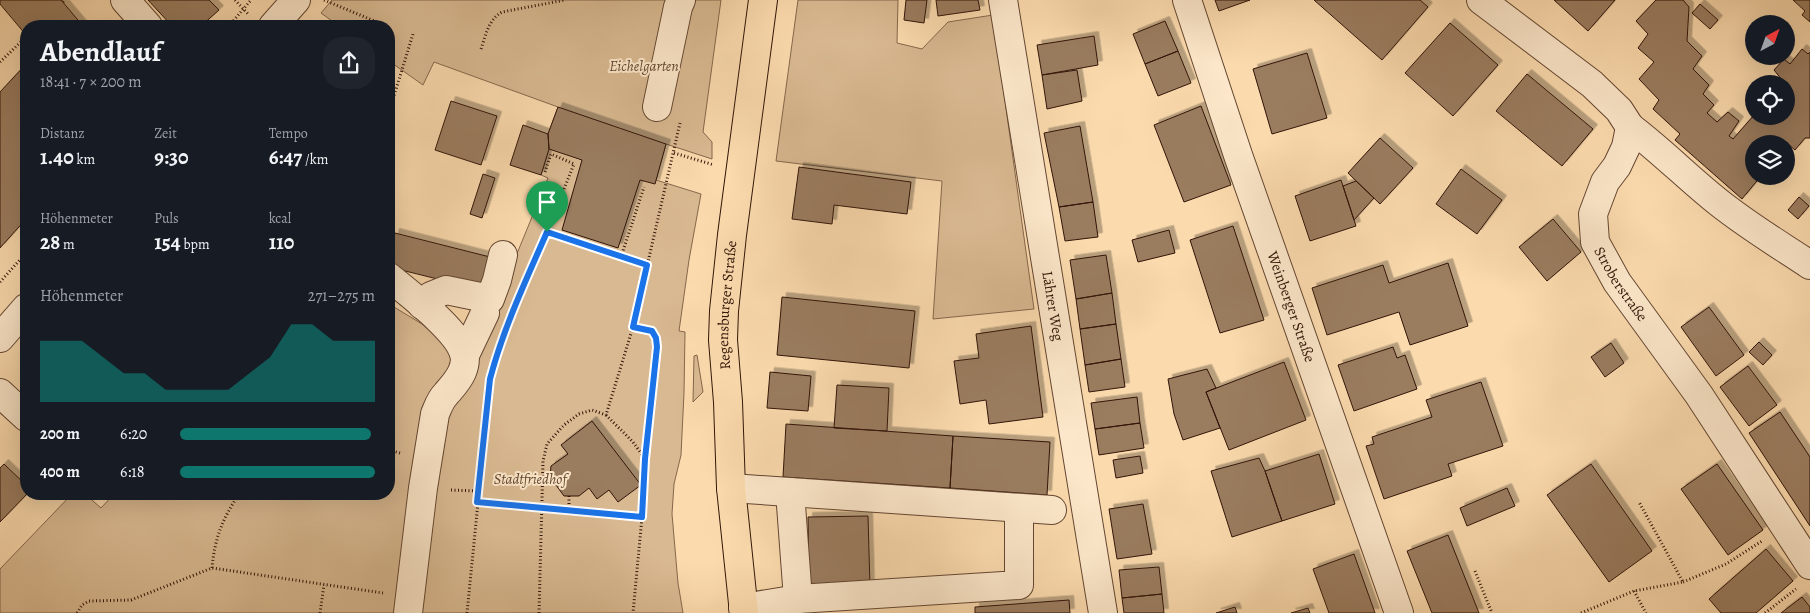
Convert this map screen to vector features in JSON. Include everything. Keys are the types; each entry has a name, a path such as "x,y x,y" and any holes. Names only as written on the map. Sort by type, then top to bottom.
{"main road":[{"name":"Regensburger Straße","path":"743,611 731,488 728,402 723,340 724,311 763,0"}],"street":[{"path":"125,0 143,20"},
{"path":"278,20 296,0"},
{"path":"656,107 681,0"},
{"name":"Lährer Weg","path":"1003,0 1103,613"},
{"name":"Weinberger Straße","path":"1187,0 1238,155 1400,613"},
{"path":"1481,0 1592,84 1619,110 1630,127 1658,148 1712,197 1757,232 1810,265"},
{"name":"Stroberstraße","path":"1630,127 1626,147 1617,166 1605,182 1593,214 1595,242 1617,282 1699,395 1784,526 1806,574"},
{"path":"422,305 431,296 446,290 490,299 503,255"},
{"path":"395,282 422,305 456,339 465,355"},
{"path":"409,605 423,488 435,414 439,403 458,380 465,355 485,313"},
{"path":"0,338 20,315"},
{"path":"0,393 20,411"},
{"path":"731,488 1052,510"},
{"path":"790,492 798,599"},
{"path":"743,611 798,599 1019,585 1019,508"}],"path":[{"path":"234,20 251,0"},
{"path":"324,0 372,20"},
{"path":"481,49 494,16 502,12 565,0"},
{"path":"395,92 413,34"},
{"path":"0,62 20,43"},
{"path":"606,415 633,327 678,134"},
{"path":"674,153 741,173"},
{"path":"528,276 574,164 550,154 545,172"},
{"path":"621,257 644,187"},
{"path":"547,232 647,265"},
{"path":"0,282 20,260"},
{"path":"633,327 652,331 656,338 657,347 645,459 642,517 633,613"},
{"path":"467,613 490,379"},
{"path":"539,613 543,461 547,444 564,424 580,414 592,410 606,415 633,442 645,459"},
{"path":"569,496 569,510"},
{"path":"212,568 218,532 235,500"},
{"path":"477,502 642,517"},
{"path":"1639,502 1683,582"},
{"path":"1581,613 1634,591 1683,582 1726,564 1784,526"},
{"path":"77,613 82,605 89,600 131,600 212,568 324,585 409,605"},
{"path":"1475,571 1492,613"},
{"path":"1765,613 1806,574"},
{"path":"320,613 324,585"},
{"path":"1634,591 1646,613"}],"green space":[{"name":"Stadtfriedhof","path":"332,0 721,0 703,132 712,142 712,159 666,144 656,180 701,194 679,331 685,332 684,393 681,455 674,484 672,514 678,583 683,613 0,613 0,569 66,500 92,500 101,508 108,500 395,500 395,308 475,356 548,178 541,175 549,149 548,134 558,107 434,62 423,85 395,65 395,20 331,20 321,13"},
{"path":"798,0 898,0 897,43 922,49 948,22 993,15 1034,309 933,319 942,181 776,161"},
{"path":"697,355 703,392 693,402 694,356"}],"building":[{"path":"0,0 61,0 78,20 20,20 20,28 0,4"},
{"path":"148,0 209,0 219,10 208,20 166,20"},
{"path":"906,0 927,0 924,23 904,20"},
{"path":"936,0 978,0 980,10 938,16"},
{"path":"1215,0 1250,0 1219,11"},
{"path":"1314,0 1420,0 1428,7 1382,60"},
{"path":"1554,0 1615,0 1588,31"},
{"path":"1656,0 1683,0 1689,7 1687,41 1702,56 1693,69 1709,85 1703,94 1714,105 1707,113 1717,122 1728,112 1739,121 1729,136 1733,139 1745,125 1795,125 1795,75 1778,75 1774,70 1779,65 1795,65 1795,58 1802,49 1808,54 1810,52 1810,138 1805,138 1795,150 1795,135 1745,135 1745,185 1754,185 1742,199 1675,140 1680,134 1653,109 1659,100 1639,79 1654,62 1638,48 1648,34 1636,21"},
{"path":"1793,0 1810,0 1810,22 1802,15 1805,11"},
{"path":"1700,4 1718,20 1710,29 1692,13"},
{"path":"1165,21 1178,51 1145,64 1133,34"},
{"path":"1450,23 1498,65 1453,116 1405,73"},
{"path":"1094,36 1098,65 1042,75 1037,45"},
{"path":"1178,51 1191,83 1158,96 1145,64"},
{"path":"1307,53 1327,118 1272,134 1253,69"},
{"path":"20,70 20,226 0,248 0,92"},
{"path":"1077,70 1082,101 1047,109 1042,75"},
{"path":"1527,74 1593,129 1562,166 1496,111"},
{"path":"451,101 497,116 481,165 435,150"},
{"path":"1201,106 1231,185 1184,202 1154,125"},
{"path":"558,107 666,144 655,184 640,180 618,248 562,230 582,160 549,149 548,134"},
{"path":"523,125 548,134 549,149 541,175 510,165"},
{"path":"1080,126 1093,202 1059,207 1044,133"},
{"path":"1380,138 1413,168 1380,204 1348,173"},
{"path":"799,167 911,182 907,214 834,205 832,224 792,219"},
{"path":"1461,169 1502,200 1477,234 1436,204"},
{"path":"483,174 495,178 482,218 470,214"},
{"path":"1341,180 1356,226 1310,241 1295,196"},
{"path":"1356,181 1374,198 1354,220 1343,186"},
{"path":"1799,197 1809,206 1798,219 1788,210"},
{"path":"1093,202 1098,237 1065,241 1059,207"},
{"path":"1553,219 1581,252 1547,281 1519,247"},
{"path":"1233,226 1264,320 1220,333 1190,240"},
{"path":"1169,230 1175,253 1138,262 1132,240"},
{"path":"395,233 494,258 486,291 395,268"},
{"path":"1106,255 1112,293 1076,299 1070,260"},
{"path":"1448,263 1468,326 1410,345 1399,312 1327,335 1312,288 1383,265 1389,283"},
{"path":"1112,293 1116,324 1080,329 1076,299"},
{"path":"782,297 915,311 909,368 777,355"},
{"path":"1709,307 1744,355 1716,376 1681,327"},
{"path":"1116,324 1121,359 1085,365 1080,329"},
{"path":"1031,326 1043,417 989,424 986,400 960,404 954,361 979,358 976,334"},
{"path":"1759,342 1772,355 1763,365 1749,352"},
{"path":"1611,343 1624,363 1605,377 1591,357"},
{"path":"1393,347 1397,358 1405,355 1417,389 1354,411 1338,365"},
{"path":"1121,359 1125,387 1089,392 1085,365"},
{"path":"1284,362 1306,420 1229,450 1206,392"},
{"path":"1748,366 1777,405 1749,426 1720,387"},
{"path":"1207,369 1216,388 1206,392 1220,428 1183,440 1174,414 1168,379"},
{"path":"770,372 811,376 808,411 767,408"},
{"path":"1481,382 1503,446 1448,464 1452,476 1384,499 1366,446 1374,444 1372,437 1432,417 1426,400"},
{"path":"837,385 889,388 887,431 834,428"},
{"path":"1137,397 1140,423 1095,429 1091,403"},
{"path":"1780,412 1810,457 1810,526 1749,433"},
{"path":"592,421 641,485 618,502 609,490 597,499 589,488 579,496 564,496 550,477 551,466 568,454 561,445"},
{"path":"1140,423 1144,448 1099,455 1095,429"},
{"path":"786,424 953,436 950,488 783,477"},
{"path":"953,436 1050,442 1047,495 950,488"},
{"path":"1319,454 1335,504 1282,521 1265,471"},
{"path":"1140,456 1143,473 1116,478 1113,460"},
{"path":"1259,458 1282,521 1232,537 1211,471"},
{"path":"4,464 20,479 21,500 0,522 0,468"},
{"path":"1591,464 1652,551 1609,582 1547,495"},
{"path":"1717,464 1763,530 1728,555 1681,489"},
{"path":"1507,488 1515,506 1467,526 1460,508"},
{"path":"1143,504 1152,554 1117,559 1109,509"},
{"path":"868,516 870,587 809,588 808,517"},
{"path":"1448,535 1479,613 1432,613 1407,551"},
{"path":"1766,549 1793,581 1756,613 1721,613 1709,599"},
{"path":"1354,554 1375,613 1329,613 1313,569"},
{"path":"1159,567 1162,594 1122,598 1119,570"},
{"path":"1162,594 1164,613 1124,613 1122,598"},
{"path":"1802,597 1810,607 1810,613 1781,613"},
{"path":"1069,600 1070,613 975,613 975,607"},
{"path":"1235,607 1237,613 1216,613"},
{"path":"1308,608 1310,613 1291,613"}],"route":[{"path":"547,232 647,265 633,327 652,331 656,338 657,347 645,459 642,517 477,502 490,379 495,360 524,285 547,232"}],"park label":[{"name":"Eichelgarten","path":"644,66"}]}
